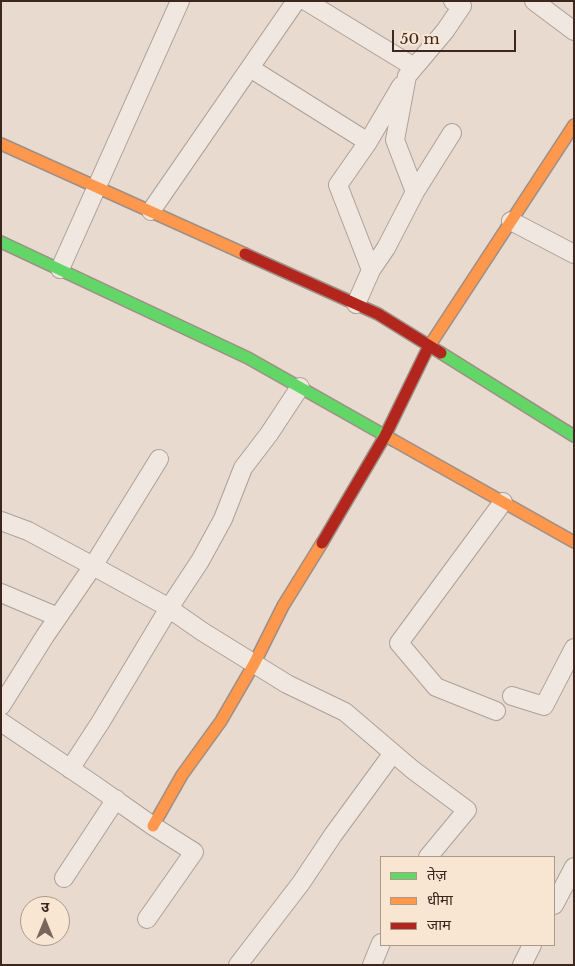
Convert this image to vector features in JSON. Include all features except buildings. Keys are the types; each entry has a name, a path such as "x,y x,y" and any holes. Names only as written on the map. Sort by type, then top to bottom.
{"street":[{"path":"60,269 180,1"},
{"path":"151,211 296,1"},
{"path":"306,1 411,72"},
{"path":"371,270 338,185 368,142 411,72 445,31 462,6 453,1"},
{"path":"534,1 574,31"},
{"path":"250,68 368,142"},
{"path":"411,72 395,140 415,192"},
{"path":"153,826 182,775 221,721 254,664 283,606 312,562 385,436 429,346 574,125"},
{"path":"356,304 371,270 386,248 415,192 452,133"},
{"path":"1,144 98,186 378,314 574,436"},
{"path":"511,221 574,254"},
{"path":"1,242 248,358 574,542"},
{"path":"70,769 100,724 169,608 200,561 223,519 244,468 300,387"},
{"path":"1,706 93,566 159,459"},
{"path":"496,710 436,687 399,643 504,502"},
{"path":"1,521 28,531 169,608 202,632 287,684 345,712 413,770 467,810 429,856"},
{"path":"1,593 58,618"},
{"path":"512,696 544,706 574,648"},
{"path":"1,722 194,852 147,919"},
{"path":"238,965 301,883 333,835 393,753"},
{"path":"64,878 116,799"},
{"path":"555,903 574,867"},
{"path":"372,965 380,945"},
{"path":"522,965 532,946"}],"traffic: fast":[{"path":"1,242 248,358 393,440"},
{"path":"441,353 574,436"}],"traffic: slow":[{"path":"428,348 574,125"},
{"path":"1,144 245,254"},
{"path":"393,440 574,542"},
{"path":"153,826 182,775 221,721 254,664 283,606 322,543"}],"traffic: jam":[{"path":"245,254 378,314 441,353"},
{"path":"322,543 385,436 428,348"}]}
